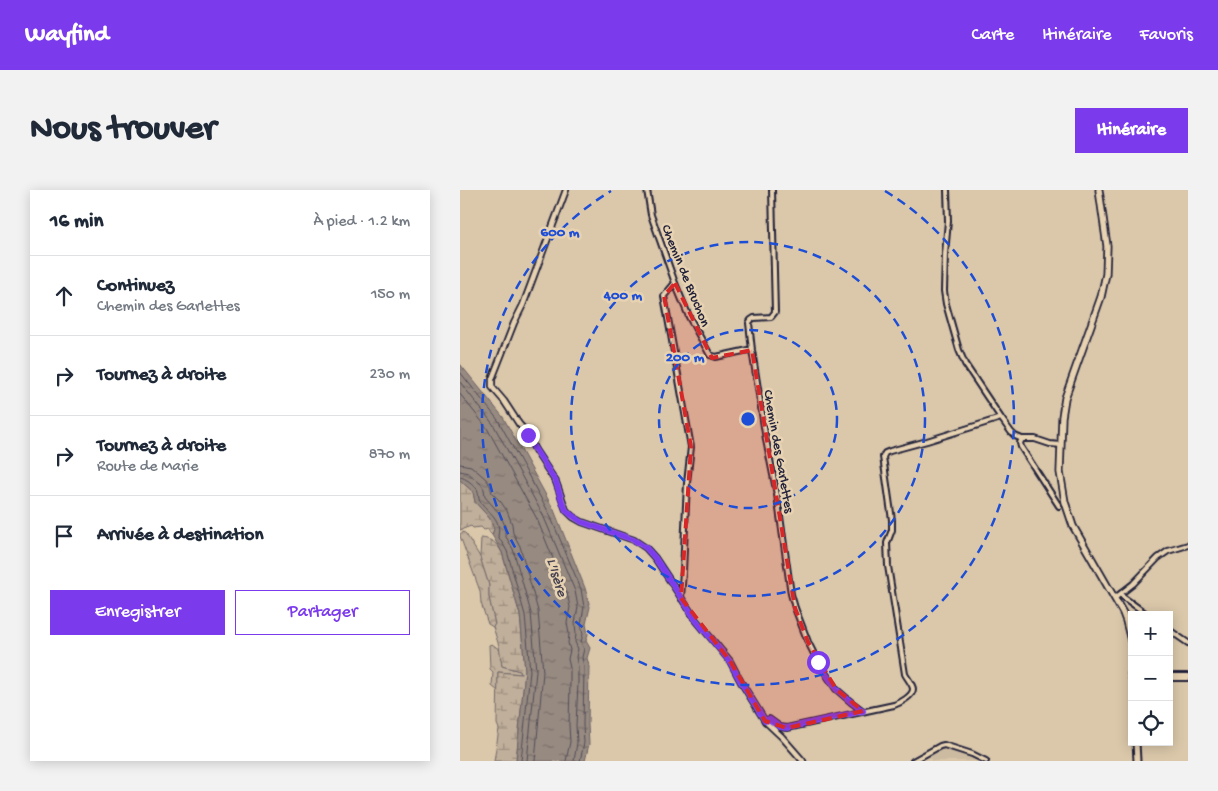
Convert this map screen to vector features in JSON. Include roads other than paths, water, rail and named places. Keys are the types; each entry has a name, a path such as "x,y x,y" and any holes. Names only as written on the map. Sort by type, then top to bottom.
{"highway":[{"path":"1173,675 1188,676"}],"main road":[{"path":"1099,190 1107,246 1106,274 1102,297 1065,398 1062,417 1061,482 1069,516 1080,539 1115,598 1128,629"},
{"path":"1136,746 1137,761"}],"street":[{"path":"566,190 523,305 492,379 492,386 528,435 532,445 556,482 566,510 582,522 634,540 646,548 655,558 701,626 730,662 765,721 803,761"},
{"name":"Chemin de Bruchon","path":"647,190 651,215 675,282 689,317 710,354 716,357 752,350"},
{"name":"Chemin des Garlettes","path":"772,190 775,312 771,317 754,318 749,323 791,594 808,642 818,662 836,689 863,711"},
{"path":"947,190 948,221 944,291 959,350 1010,432 1022,440 1035,440 1061,445"},
{"path":"675,282 664,296 691,447 687,483 681,598"},
{"path":"765,721 769,719 780,727 787,728 894,705 903,702 913,690 905,674 888,566 887,543 892,530 892,520 883,458 885,453 890,450 927,441 1001,418"},
{"path":"1022,440 1020,447 1058,506"},
{"path":"1115,598 1133,584 1158,558 1168,551 1188,545"},
{"path":"1121,594 1142,611"},
{"path":"1173,633 1188,643"},
{"path":"913,761 944,745 972,754 986,761"}],"water":[{"name":"L'Isère","path":"460,364 503,417 554,510 585,588 590,607 586,624 588,634 586,641 590,648 587,658 589,666 589,744 585,761 516,761 525,670 520,615 502,552 492,535 494,529 490,519 475,502 473,492 460,480"}]}
